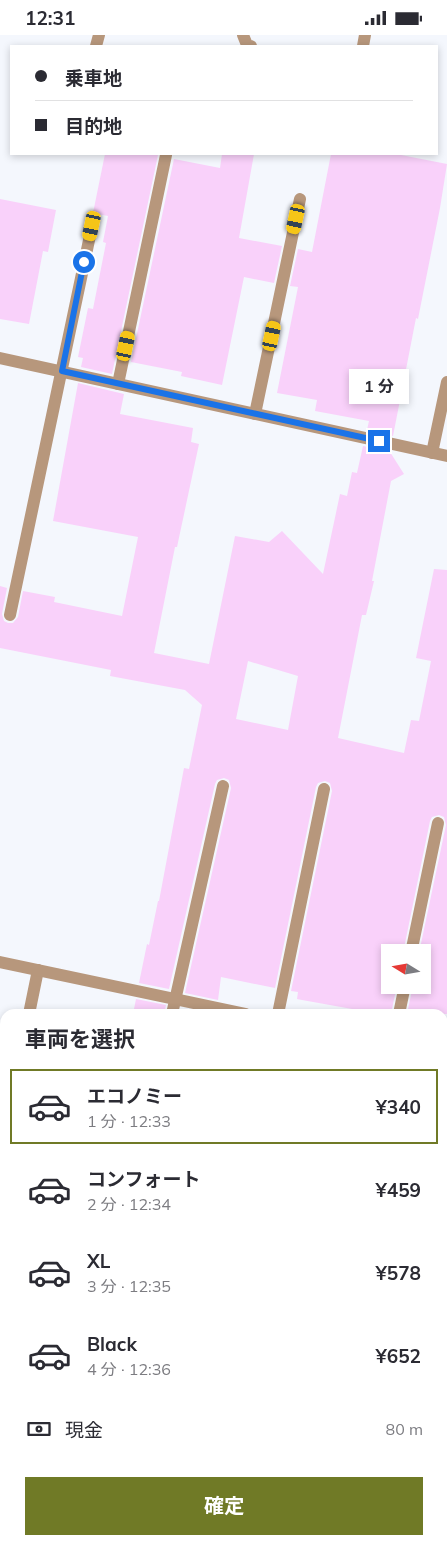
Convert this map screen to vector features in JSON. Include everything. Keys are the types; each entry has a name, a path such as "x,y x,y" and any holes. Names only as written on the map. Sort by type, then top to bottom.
{"street":[{"path":"118,384 166,155"},
{"path":"255,414 300,199"},
{"path":"10,615 92,226"},
{"path":"0,358 447,456"},
{"path":"432,453 447,382"},
{"path":"173,1009 223,786"},
{"path":"279,1009 324,789"},
{"path":"413,944 438,823"},
{"path":"0,962 223,1009"},
{"path":"30,1009 38,970"},
{"path":"400,1009 403,994"}],"building":[{"path":"105,155 158,155 112,374 81,367 83,358 78,357 88,308 93,309 106,243 103,242 108,216 93,213"},
{"path":"222,155 254,155 239,238 282,246 274,283 244,277 222,385 181,376 182,372 131,362 174,159 220,168"},
{"path":"331,155 401,155 447,164 418,319 416,318 393,436 367,430 369,421 315,411 317,400 277,393 298,287 290,286 298,249 312,252"},
{"path":"0,199 56,210 48,252 43,251 29,324 0,319"},
{"path":"78,383 124,394 120,414 193,428 191,442 199,444 177,547 175,547 154,653 209,664 235,536 269,542 282,531 323,574 340,494 347,496 352,472 357,473 363,446 390,452 404,474 391,481 372,581 374,581 366,615 362,615 338,738 404,753 411,720 419,721 431,661 416,658 434,569 447,570 447,1009 408,1009 411,994 431,994 431,944 421,944 446,825 444,817 439,815 432,817 430,821 405,944 381,944 381,994 395,994 392,1009 352,1009 297,999 298,992 291,991 332,791 330,783 325,781 318,783 316,787 275,988 221,977 218,1000 185,993 231,788 229,780 224,778 217,780 215,784 169,989 139,983 159,901 184,768 189,769 202,705 185,690 110,676 111,670 0,648 0,586 7,588 2,614 4,621 8,623 13,623 18,617 23,591 55,597 54,602 122,616 138,537 53,521","holes":["248,661 298,676 288,730 236,719"]},
{"path":"136,999 166,1005 165,1009 134,1009"}],"route":[{"path":"84,262 62,371 379,441"}]}
